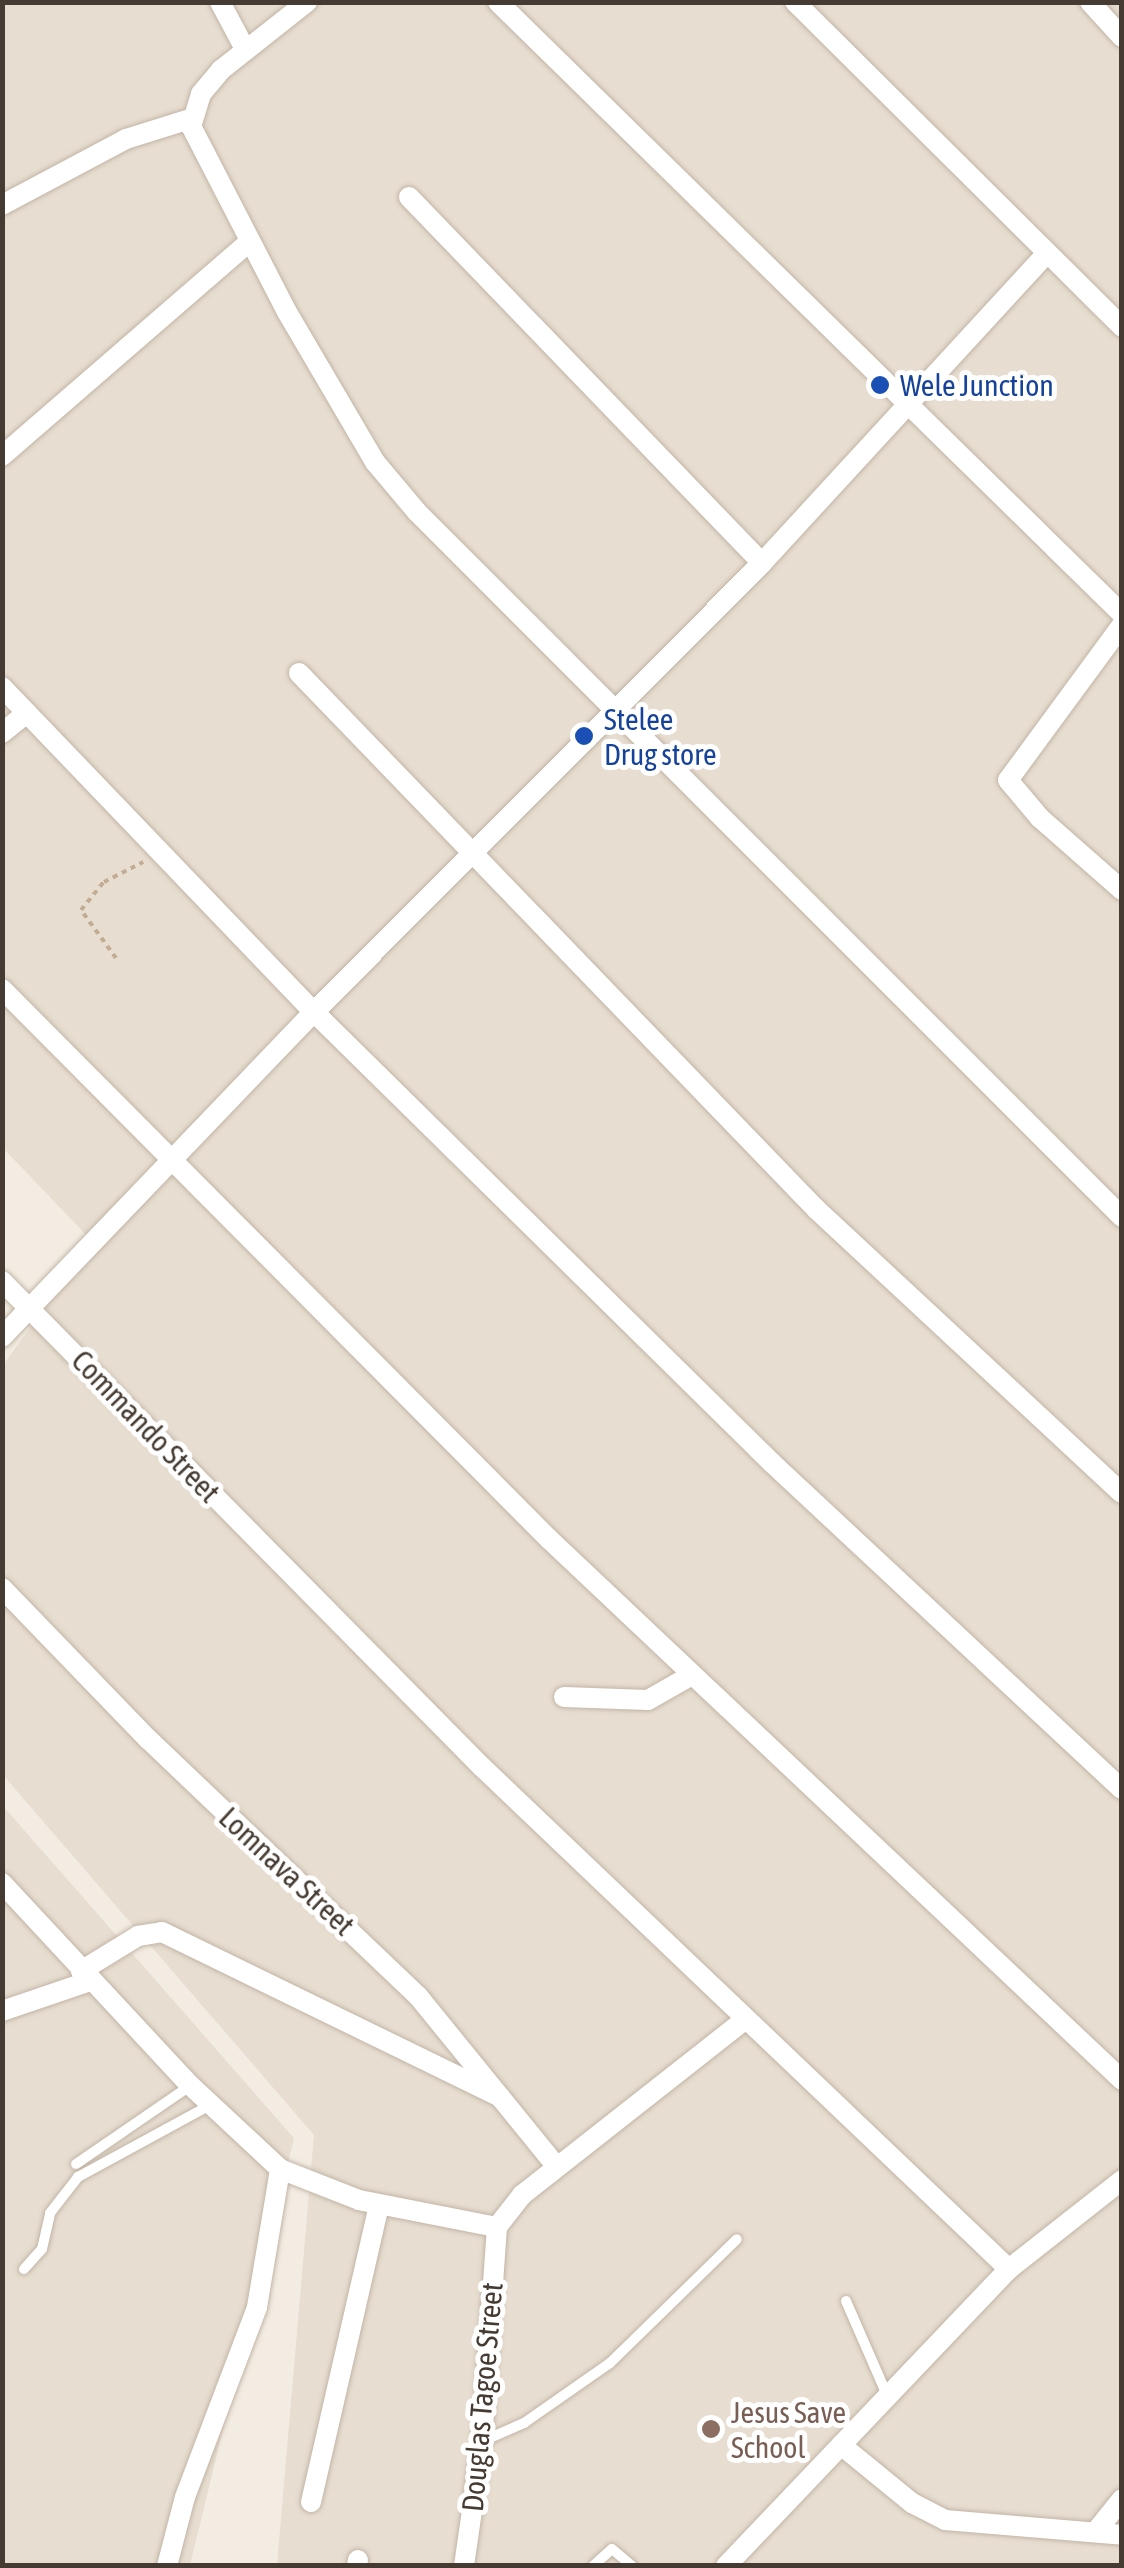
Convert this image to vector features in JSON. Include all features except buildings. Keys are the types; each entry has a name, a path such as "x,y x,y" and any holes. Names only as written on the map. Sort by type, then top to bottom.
{"street":[{"path":"220,2 245,50"},
{"path":"2,205 126,138 190,118 202,94 245,50 307,2"},
{"path":"498,2 1122,614"},
{"path":"796,2 1121,326"},
{"path":"1090,2 1122,38"},
{"path":"190,118 250,241 376,462 615,712 1122,1217"},
{"path":"410,197 762,563"},
{"path":"2,456 250,241"},
{"path":"2,1338 314,1012 762,563 1046,254"},
{"path":"1122,625 1008,780 1040,818 1122,890"},
{"path":"299,673 844,1236 1122,1493"},
{"path":"2,687 314,1012 772,1464 1122,1789"},
{"path":"2,733 27,713"},
{"path":"2,989 167,1162 692,1675 1122,2080"},
{"name":"Commando Street","path":"2,1281 288,1572 743,2022 1009,2269"},
{"name":"Lomnava Street","path":"2,1588 149,1740 418,1996 506,2100 557,2168"},
{"path":"564,1697 648,1700 692,1675"},
{"path":"2,1884 190,2086 280,2169 378,2205 498,2227 522,2196 743,2022"},
{"path":"2,2011 86,1976 138,1936 162,1932 506,2100"},
{"path":"167,2566 185,2497 257,2307 280,2169"},
{"path":"726,2566 1009,2269 1122,2180"},
{"path":"311,2502 378,2205"},
{"name":"Douglas Tagoe Street","path":"464,2566 482,2441 498,2227"},
{"path":"841,2445 912,2504 945,2520 1010,2530 1097,2530 1122,2535"},
{"path":"1097,2530 1122,2499"}],"lane":[{"path":"76,2164 190,2086"},
{"path":"24,2270 42,2249 59,2198 78,2178 211,2104"},
{"path":"482,2441 524,2423 610,2363 737,2239"},
{"path":"846,2301 888,2396"},
{"path":"593,2566 612,2550 632,2566"}],"path":[{"path":"116,958 81,918 81,910 104,882 126,876 158,849"}],"shaded area":[{"path":"3,3 1121,3 1121,2565 277,2565 314,2135 3,1775 3,1365 93,1242 3,1148"},
{"path":"2,1805 294,2138 190,2565 3,2565"}],"place":[{"name":"Wele Junction","path":"880,385"},
{"name":"Stelee Drug store","path":"584,736"},
{"name":"Jesus Save School","path":"711,2429"}]}
